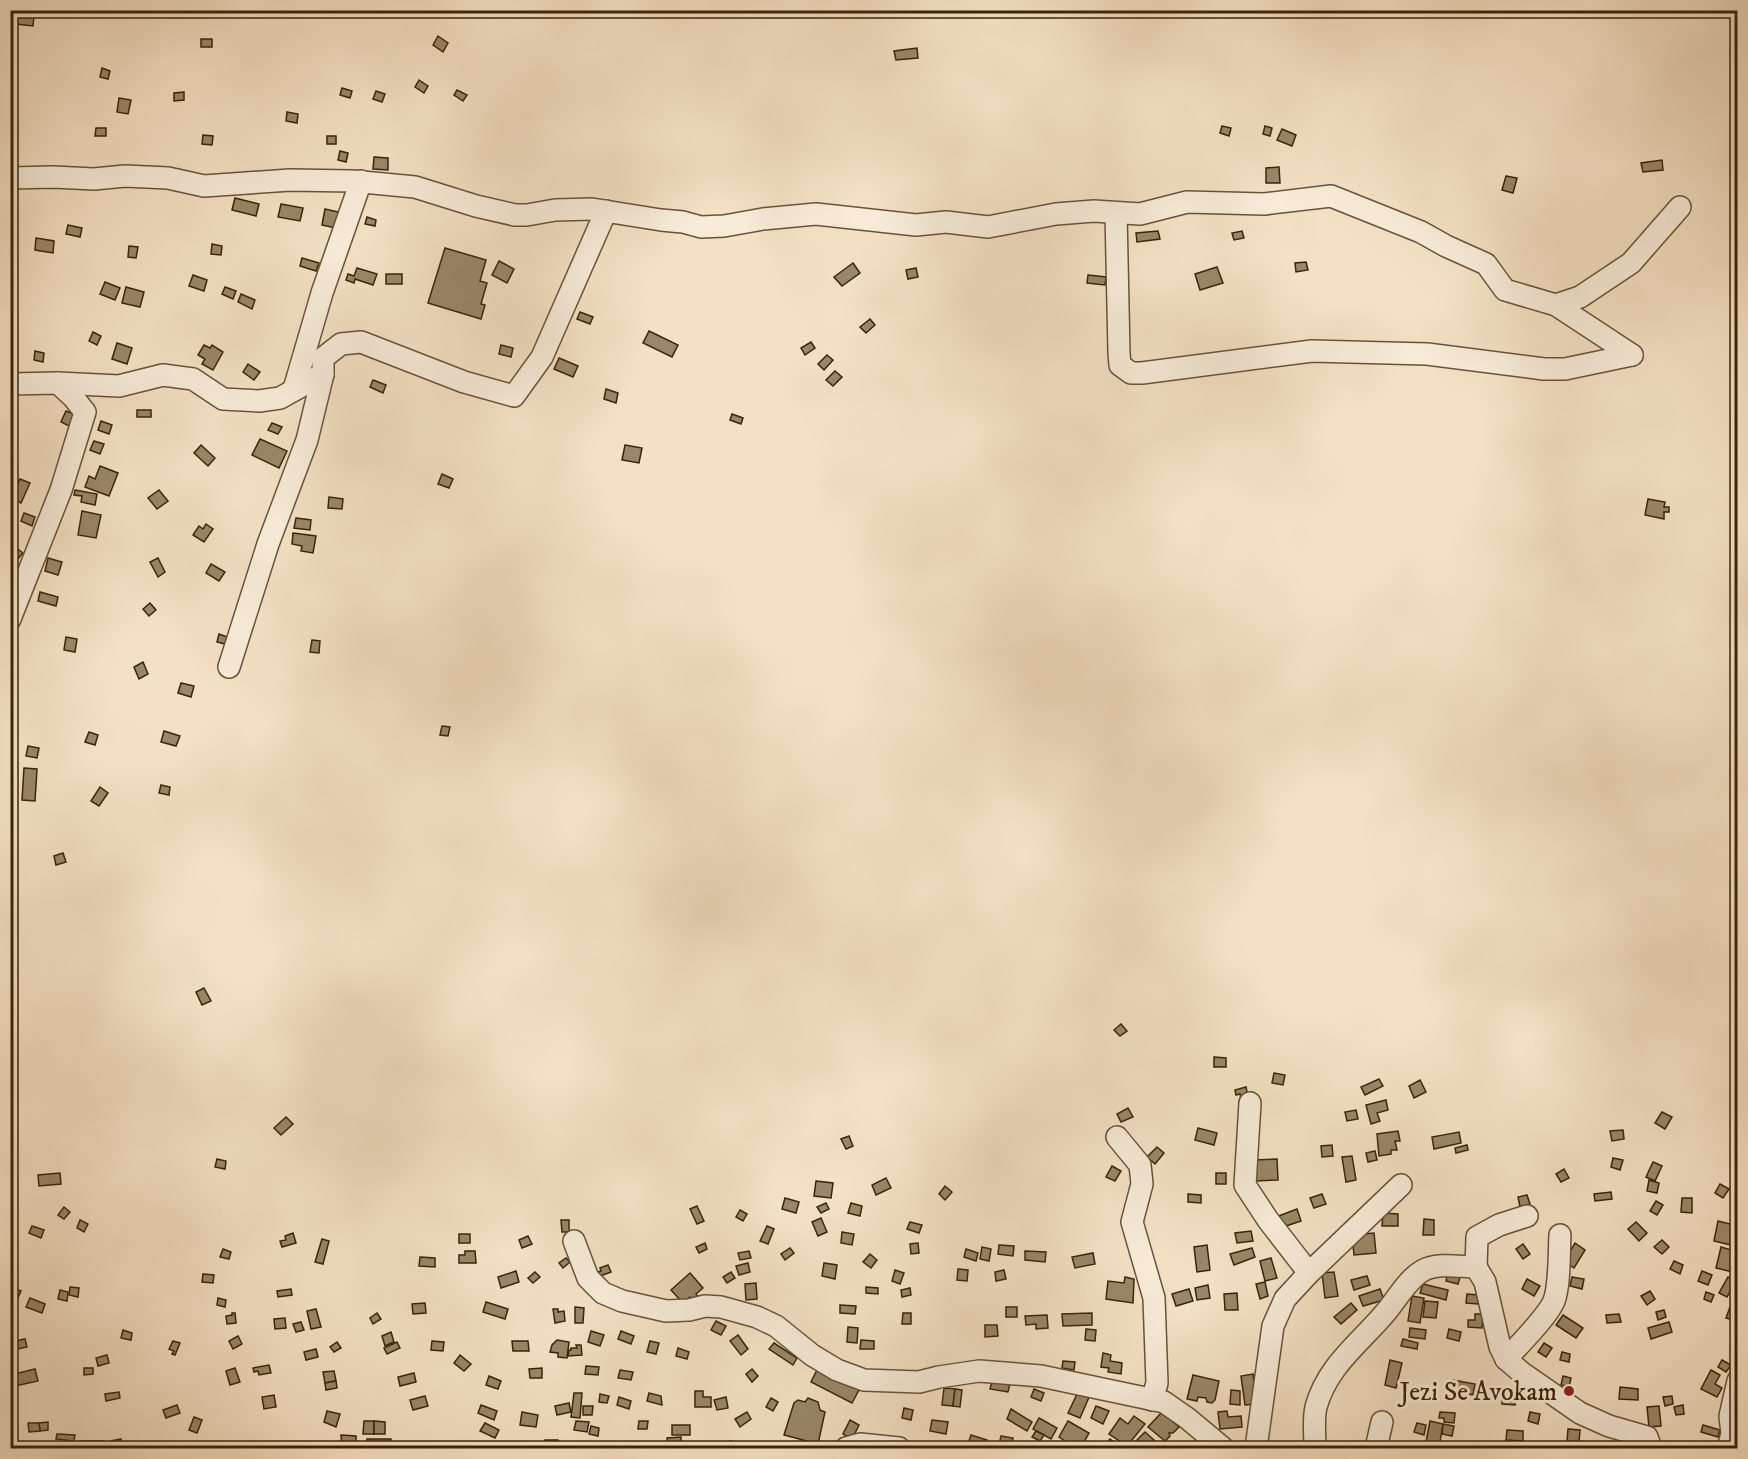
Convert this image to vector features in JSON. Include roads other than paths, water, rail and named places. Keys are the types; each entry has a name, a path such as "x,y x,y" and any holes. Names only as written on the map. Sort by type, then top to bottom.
{"street":[{"path":"10,178 168,178 204,186 290,180 361,182 415,187 476,206 515,215 555,210 592,209 683,222 701,227 816,214 916,225 946,222 988,227 1056,214 1094,211 1140,214 1186,202 1264,204 1331,196 1421,232 1486,264 1505,290 1556,304 1632,356 1564,369 1544,369 1427,354 1312,351 1131,373 1120,365 1116,213"},
{"path":"294,389 322,293 361,182"},
{"path":"1556,304 1580,297 1631,263 1680,207"},
{"path":"229,667 268,544 307,440 323,374 323,358 341,344 362,342 464,382 514,396 542,357 606,211"},
{"path":"10,384 58,383 119,387 163,375 193,379 223,399 259,401 280,398 323,374"},
{"path":"10,620 61,490 85,412 58,383"},
{"path":"1250,1103 1245,1185 1268,1220 1309,1273"},
{"path":"1116,1137 1140,1165 1142,1184 1132,1222 1154,1298 1157,1383 1152,1400"},
{"path":"1256,1449 1273,1326 1285,1299 1401,1185"},
{"path":"1527,1216 1499,1225 1477,1238 1476,1267 1485,1282 1500,1347 1506,1359 1580,1413 1609,1426 1647,1437 1651,1449"},
{"path":"1506,1359 1534,1328 1554,1300 1559,1267 1560,1234"},
{"path":"574,1241 588,1278 603,1293 622,1301 666,1311 721,1306 757,1317 776,1326 828,1365 864,1380 919,1382 979,1371 1041,1376 1164,1402 1187,1418 1223,1449"},
{"path":"1315,1449 1316,1409 1326,1380 1340,1360 1376,1324 1422,1270 1440,1266 1476,1267"},
{"path":"1732,1438 1730,1416 1737,1382"},
{"path":"1376,1449 1382,1422"},
{"path":"846,1449 860,1444 899,1449"}],"place":[{"name":"Jezi Se Avokam","path":"1569,1391"}]}
